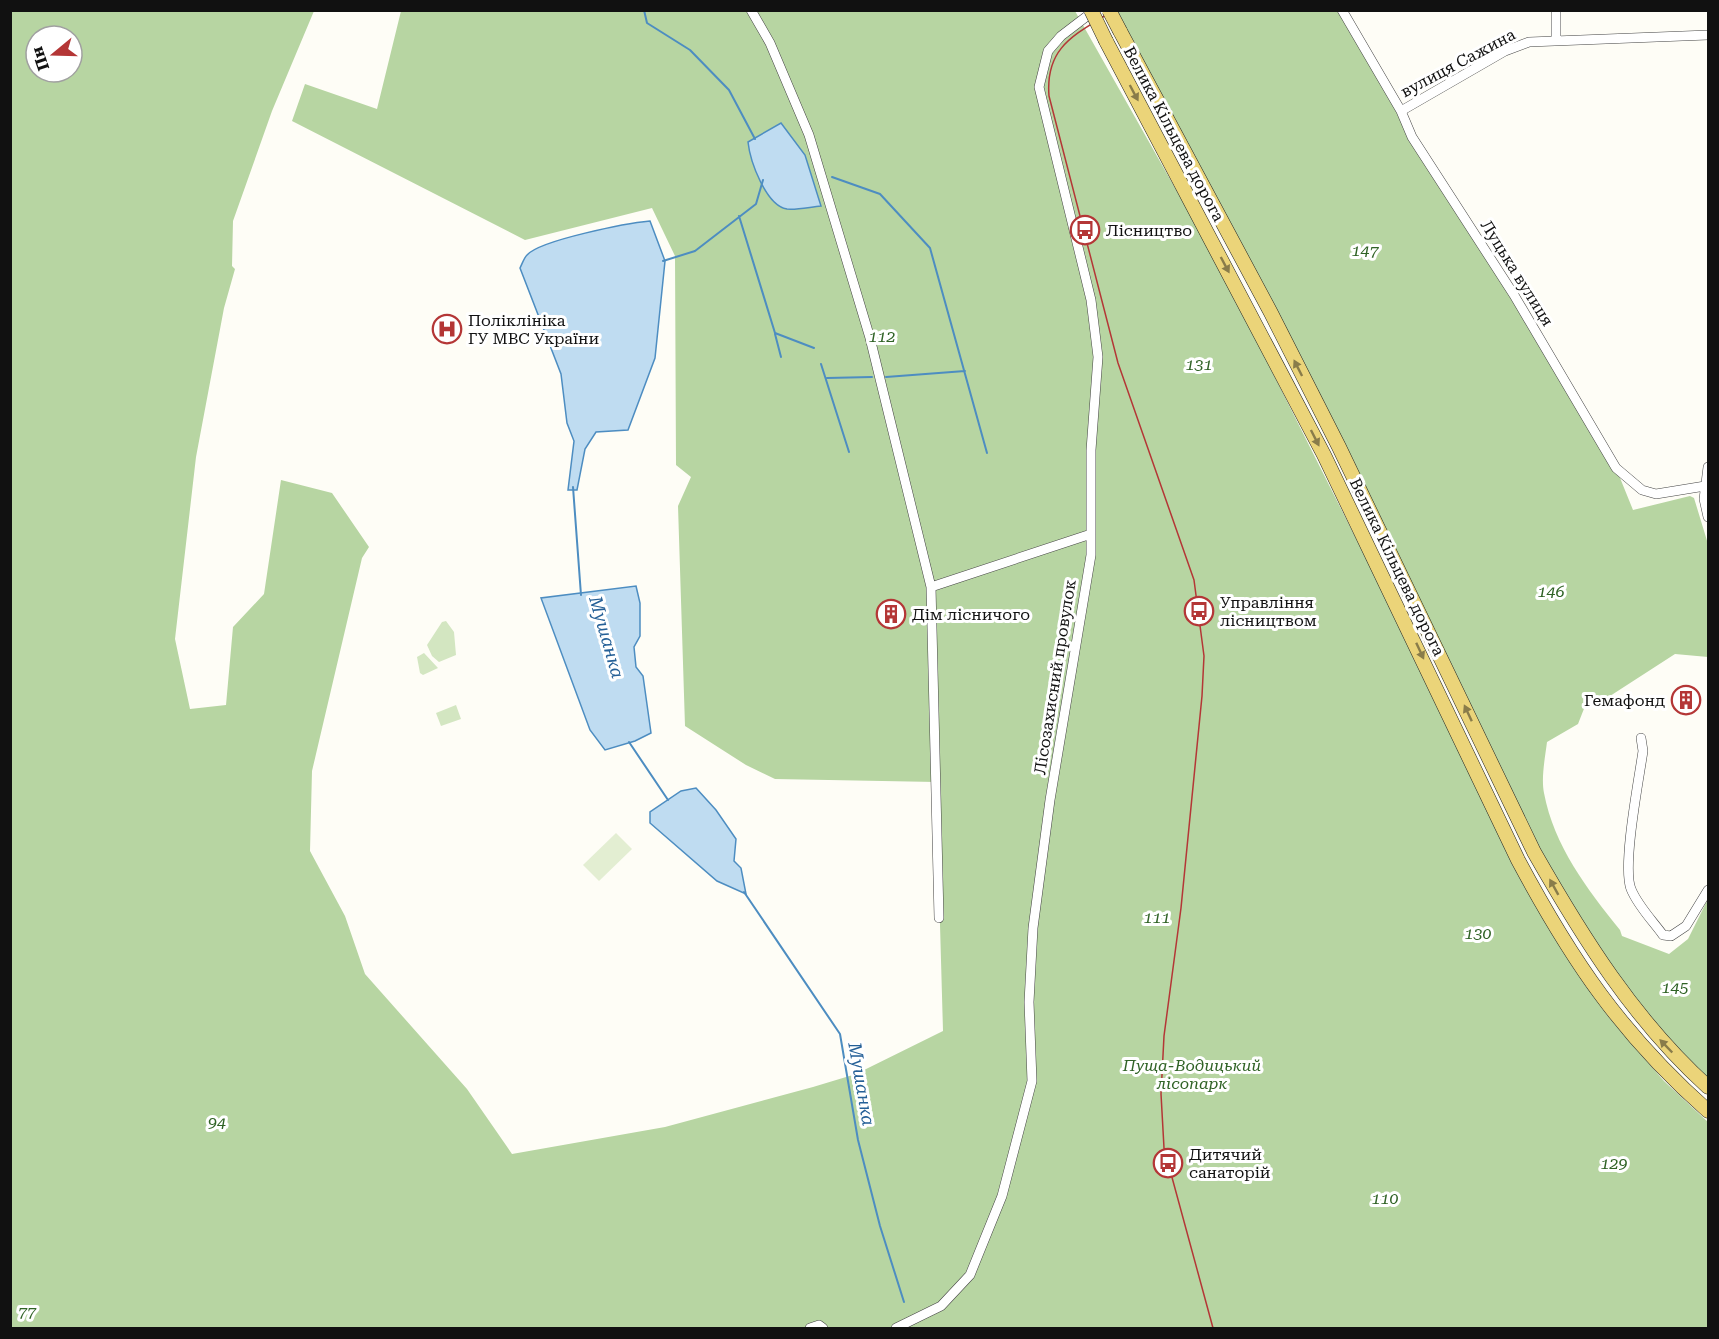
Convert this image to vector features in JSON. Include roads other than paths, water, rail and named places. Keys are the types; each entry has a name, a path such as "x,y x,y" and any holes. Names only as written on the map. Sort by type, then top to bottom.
{"main road":[{"name":"Велика Кільцева дорога","path":"1090,10 1324,455 1518,860 1551,921 1617,1018 1652,1058 1708,1111"},
{"name":"Велика Кільцева дорога","path":"1109,10 1281,334 1405,581 1545,871 1567,910 1621,992 1665,1046 1708,1087"}],"street":[{"path":"751,10 770,43 808,135 870,338 931,587 939,918"},
{"name":"Лісозахисний провулок","path":"896,1329 941,1306 970,1275 1002,1196 1032,1081 1029,1002 1034,928 1050,800 1091,555 1091,450 1097,342 1091,300 1039,87 1048,51 1060,36 1095,10"},
{"name":"Луцька вулиця","path":"1342,10 1401,111 1412,137 1514,295 1616,468 1642,490 1656,494 1705,486"},
{"path":"1556,10 1556,39"},
{"name":"вулиця Сажина","path":"1401,111 1505,51 1529,42 1556,39 1708,35"},
{"path":"1708,467 1705,486 1708,518"},
{"path":"931,587 1091,534"},
{"path":"1641,738 1643,751 1629,867 1630,887 1642,908 1663,935 1671,936 1686,926 1708,890"},
{"path":"810,1329 819,1325 823,1329"}],"water":[{"path":"781,123 805,155 821,206 787,209 779,206 760,182 748,142"},
{"path":"650,221 665,261 655,358 628,430 596,432 585,449 577,490 568,490 574,441 567,423 561,374 520,268 527,255 535,249 566,238"},
{"path":"636,586 640,603 640,636 634,647 636,667 643,676 651,733 635,741 605,750 590,730 541,598"},
{"path":"696,788 716,810 736,839 734,861 741,868 746,894 717,881 650,823 650,812 681,791"}],"waterway":[{"name":"Мушанка","path":"644,10 647,23 690,50 729,90 755,139"},
{"path":"832,177 880,194 930,248 987,453"},
{"name":"Мушанка","path":"663,261 695,251 756,204 763,180"},
{"path":"739,216 775,333 814,348"},
{"path":"775,334 781,357"},
{"path":"821,364 849,452"},
{"path":"886,377 965,371"},
{"path":"827,378 872,377"},
{"name":"Мушанка","path":"573,487 581,595"},
{"name":"Мушанка","path":"629,742 668,800"},
{"name":"Мушанка","path":"744,892 840,1034 858,1140 880,1226 904,1302"}],"tram line":[{"path":"1114,10 1076,34 1058,53 1052,64 1049,96 1118,363 1194,580 1204,656 1202,696 1181,908 1164,1036 1161,1094 1164,1148 1213,1328"}],"place":[{"name":"Лісництво","path":"1085,230"},
{"name":"Поліклініка ГУ МВС України","path":"447,329"},
{"name":"Управління лісництвом","path":"1199,611"},
{"name":"Дім лісничого","path":"891,614"},
{"name":"Гемафонд","path":"1686,700"},
{"name":"Дитячий санаторій","path":"1168,1163"}],"park label":[{"name":"147","path":"1365,250"},
{"name":"112","path":"882,336"},
{"name":"131","path":"1199,364"},
{"name":"146","path":"1551,591"},
{"name":"111","path":"1157,917"},
{"name":"130","path":"1478,933"},
{"name":"145","path":"1675,987"},
{"name":"Пуща-Водицький лісопарк","path":"1192,1074"},
{"name":"94","path":"217,1122"},
{"name":"129","path":"1614,1163"},
{"name":"110","path":"1385,1198"},
{"name":"77","path":"27,1311"}]}
